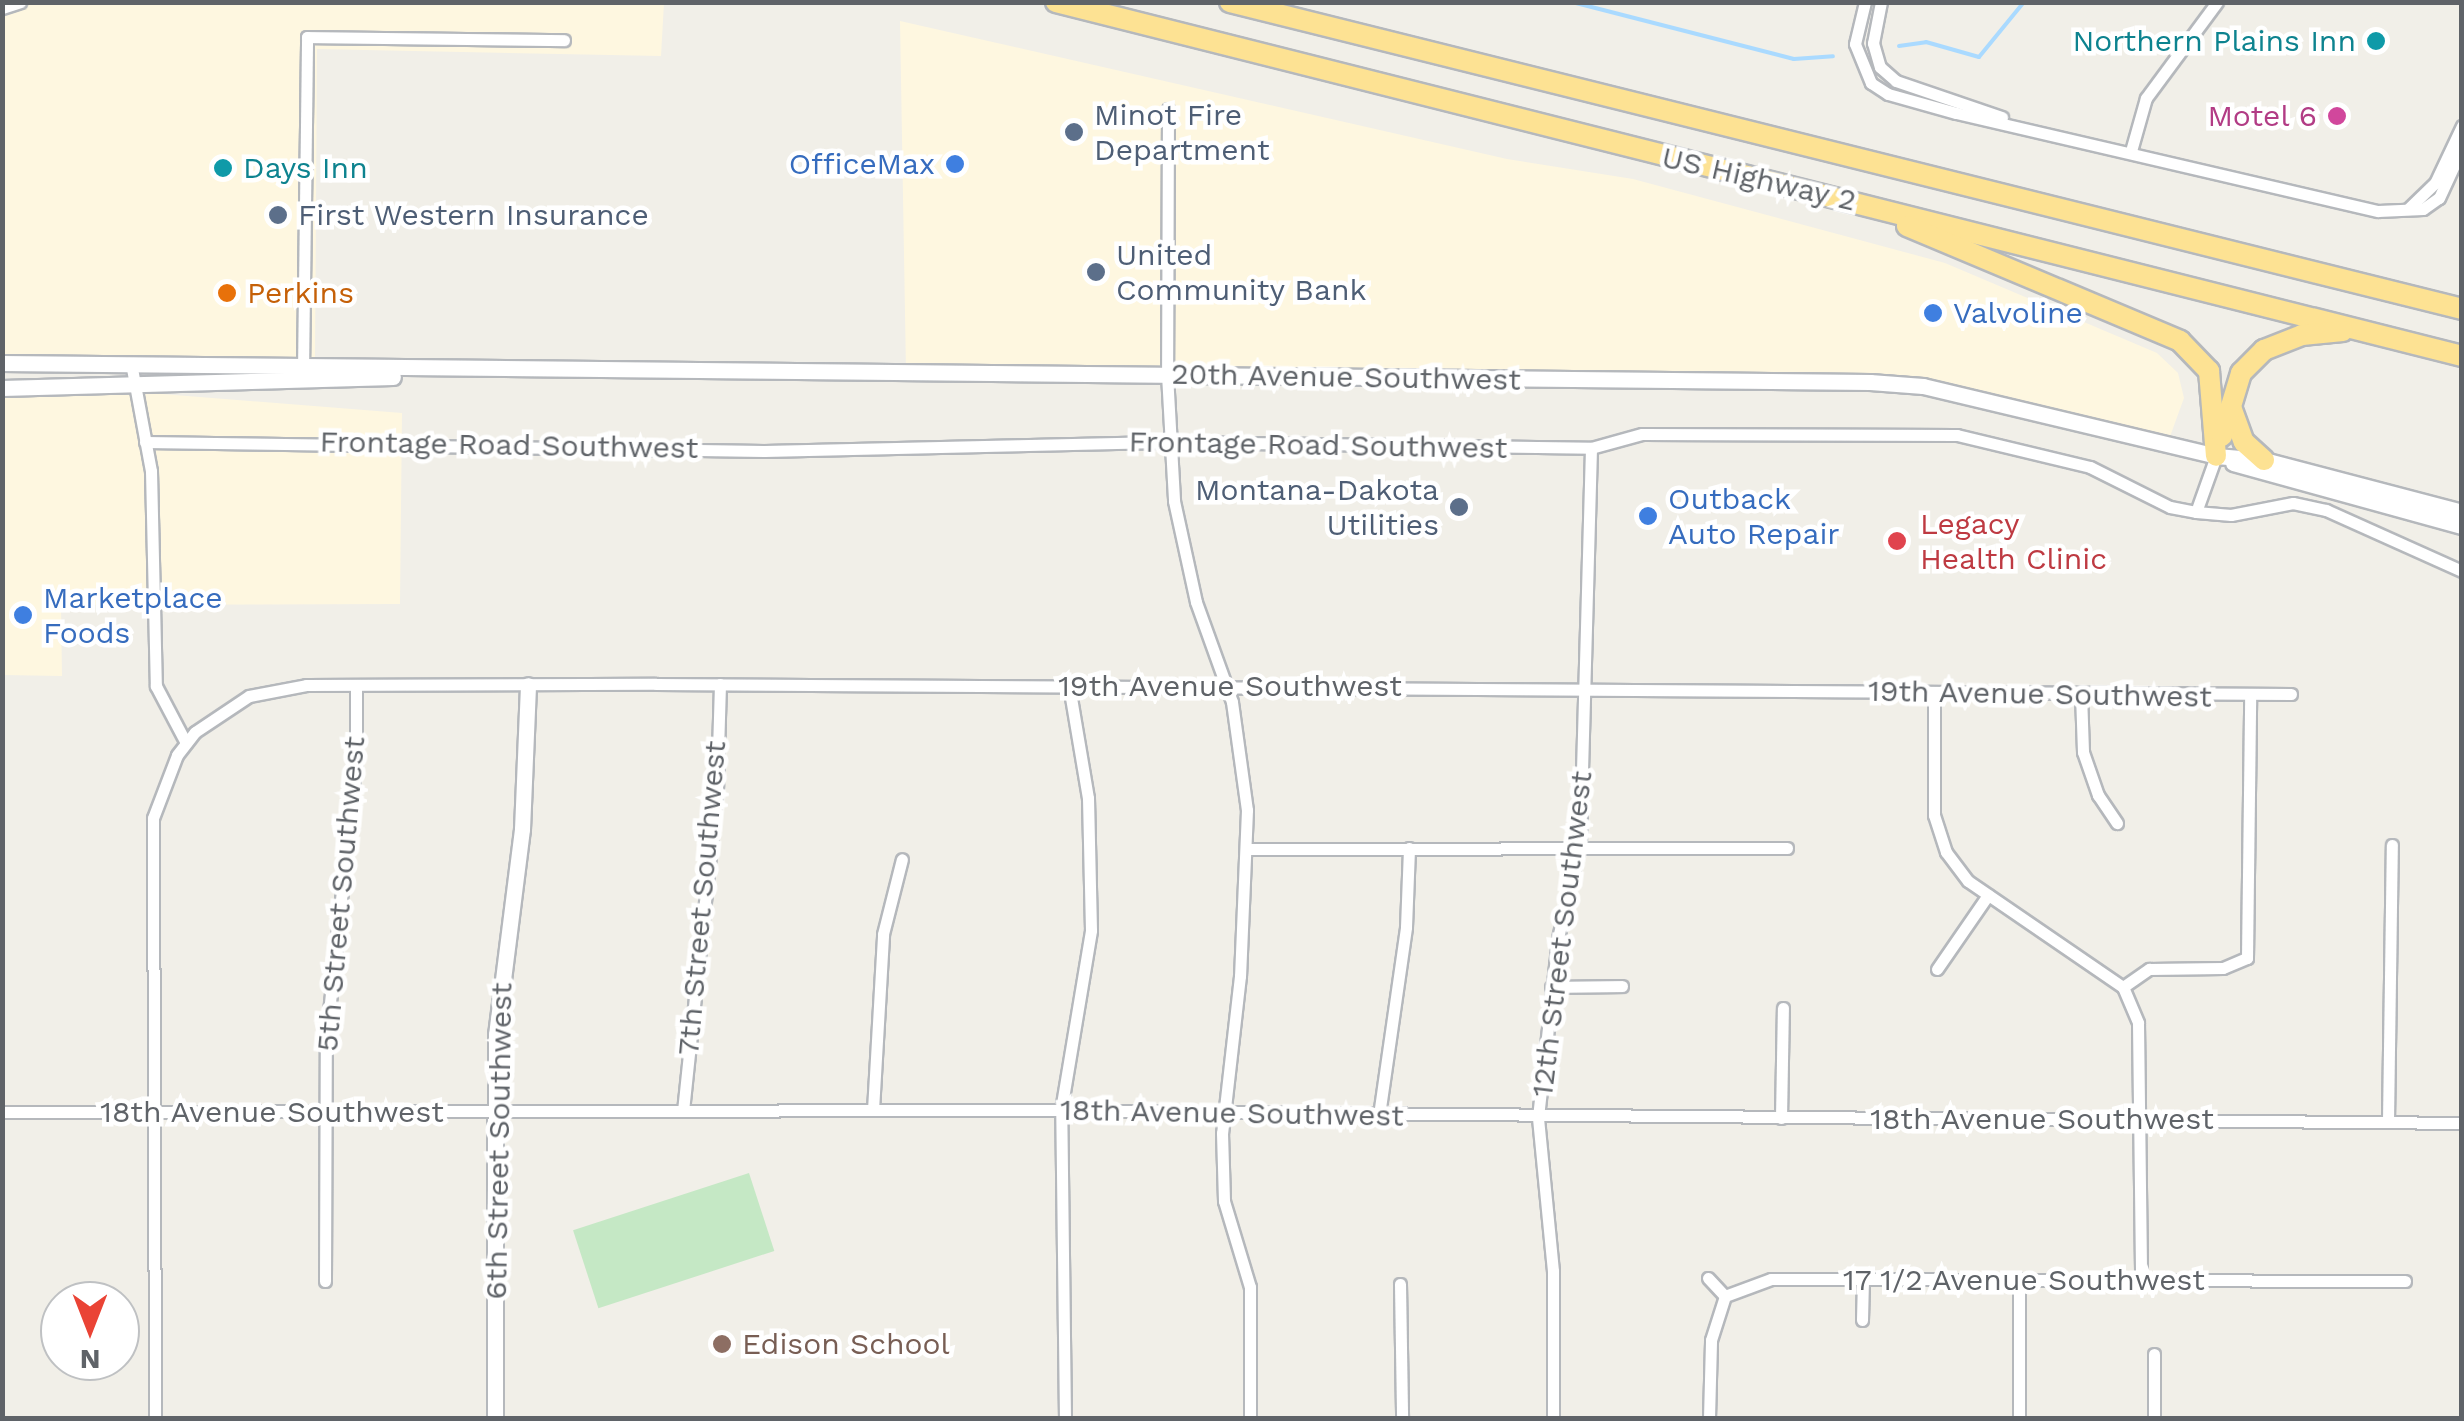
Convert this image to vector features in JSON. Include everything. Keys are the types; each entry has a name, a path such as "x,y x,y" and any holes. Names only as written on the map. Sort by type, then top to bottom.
{"highway":[{"name":"US Highway 2","path":"1056,2 2462,356"},
{"name":"US Highway 2","path":"1230,2 2462,309"},
{"path":"1256,2 1284,16"},
{"path":"1792,185 1922,231 2180,342 2208,371 2216,456"},
{"path":"2216,456 2240,373 2264,350 2302,335 2356,330"},
{"path":"2231,406 2244,442 2264,460"}],"street":[{"path":"2,8 20,2"},
{"path":"1865,2 1855,44 1871,83 1888,94 1956,113 2020,124 2322,200 2404,212 2424,210 2439,198 2462,148"},
{"path":"1881,2 1873,43 1880,67 1896,81 2020,124"},
{"path":"2131,151 2146,98 2216,2"},
{"path":"303,384 307,37 564,40"},
{"path":"1168,109 1167,374 1182,552 1227,686 1239,744 1246,849 1240,976 1223,1113 1224,1201 1250,1287 1250,1418"},
{"path":"2404,212 2434,183 2462,126"},
{"path":"131,362 145,442 156,686 186,743 153,818 155,1418"},
{"name":"20th Avenue Southwest","path":"2,364 131,362 469,372 1870,382 1923,386 2216,456 2264,460 2462,512"},
{"name":"20th Avenue Southwest","path":"2,388 303,384 469,372"},
{"name":"Frontage Road Southwest","path":"145,442 764,451 1174,442 1590,448 1642,434 1957,435 2090,467 2170,507 2231,515 2294,504 2326,510 2462,570"},
{"name":"12th Street Southwest","path":"1553,1418 1553,1271 1538,1118 1551,987 1578,848 1586,687 1590,448"},
{"path":"2196,512 2216,456"},
{"name":"20th Avenue Southwest","path":"2216,456 2262,475 2462,526"},
{"name":"7th Street Southwest","path":"683,1111 717,784 720,684"},
{"name":"19th Avenue Southwest","path":"186,743 249,696 306,685 1586,687 2291,694"},
{"name":"6th Street Southwest","path":"495,1418 496,1035 522,829 528,685"},
{"name":"5th Street Southwest","path":"325,1281 324,1112 332,955 356,759 356,686"},
{"path":"1065,1418 1061,1110 1091,930 1088,798 1069,686"},
{"path":"1934,693 1934,815 1946,852 1988,895 2123,987 2138,1023 2141,1280"},
{"path":"2081,694 2083,752 2098,795 2118,823"},
{"path":"2123,987 2149,969 2222,968 2246,958 2250,696"},
{"path":"2388,1122 2392,845"},
{"path":"1378,1115 1406,926 1409,848"},
{"path":"1246,849 1788,848"},
{"path":"873,1110 883,934 902,860"},
{"path":"1937,970 1988,895"},
{"path":"1551,987 1622,986"},
{"path":"1781,1118 1783,1008"},
{"name":"18th Avenue Southwest","path":"2,1112 1061,1110 1538,1118 2462,1123"},
{"path":"1708,1278 1725,1296 1709,1374 1709,1418"},
{"name":"17 1/2 Avenue Southwest","path":"1725,1296 1770,1279 2406,1281"},
{"path":"2019,1418 2020,1279"},
{"path":"1862,1320 1863,1280"},
{"path":"1400,1284 1402,1418"},
{"path":"2154,1354 2154,1418"}],"shaded area":[{"path":"19,2 664,3 661,56 317,49 315,358 3,355 2,8"},
{"path":"900,21 1507,159 1633,179 1945,263 2157,353 2178,373 2184,398 2168,442 1927,385 906,372"},
{"path":"162,394 402,413 400,604 61,605 62,676 3,675 3,395"}],"green space":[{"path":"749,1173 774,1251 598,1308 573,1230"}],"waterway":[{"path":"1572,2 1794,59 1833,56"},
{"path":"1899,46 1926,42 1979,57 2024,2"}],"place":[{"name":"Northern Plains Inn","path":"2376,41"},
{"name":"Motel 6","path":"2337,116"},
{"name":"Minot Fire Department","path":"1074,132"},
{"name":"OfficeMax","path":"955,164"},
{"name":"Days Inn","path":"223,168"},
{"name":"First Western Insurance","path":"278,215"},
{"name":"United Community Bank","path":"1096,272"},
{"name":"Perkins","path":"227,293"},
{"name":"Valvoline","path":"1933,313"},
{"name":"Montana-Dakota Utilities","path":"1459,507"},
{"name":"Outback Auto Repair","path":"1648,516"},
{"name":"Legacy Health Clinic","path":"1897,541"},
{"name":"Marketplace Foods","path":"23,615"},
{"name":"Edison School","path":"722,1344"}]}
